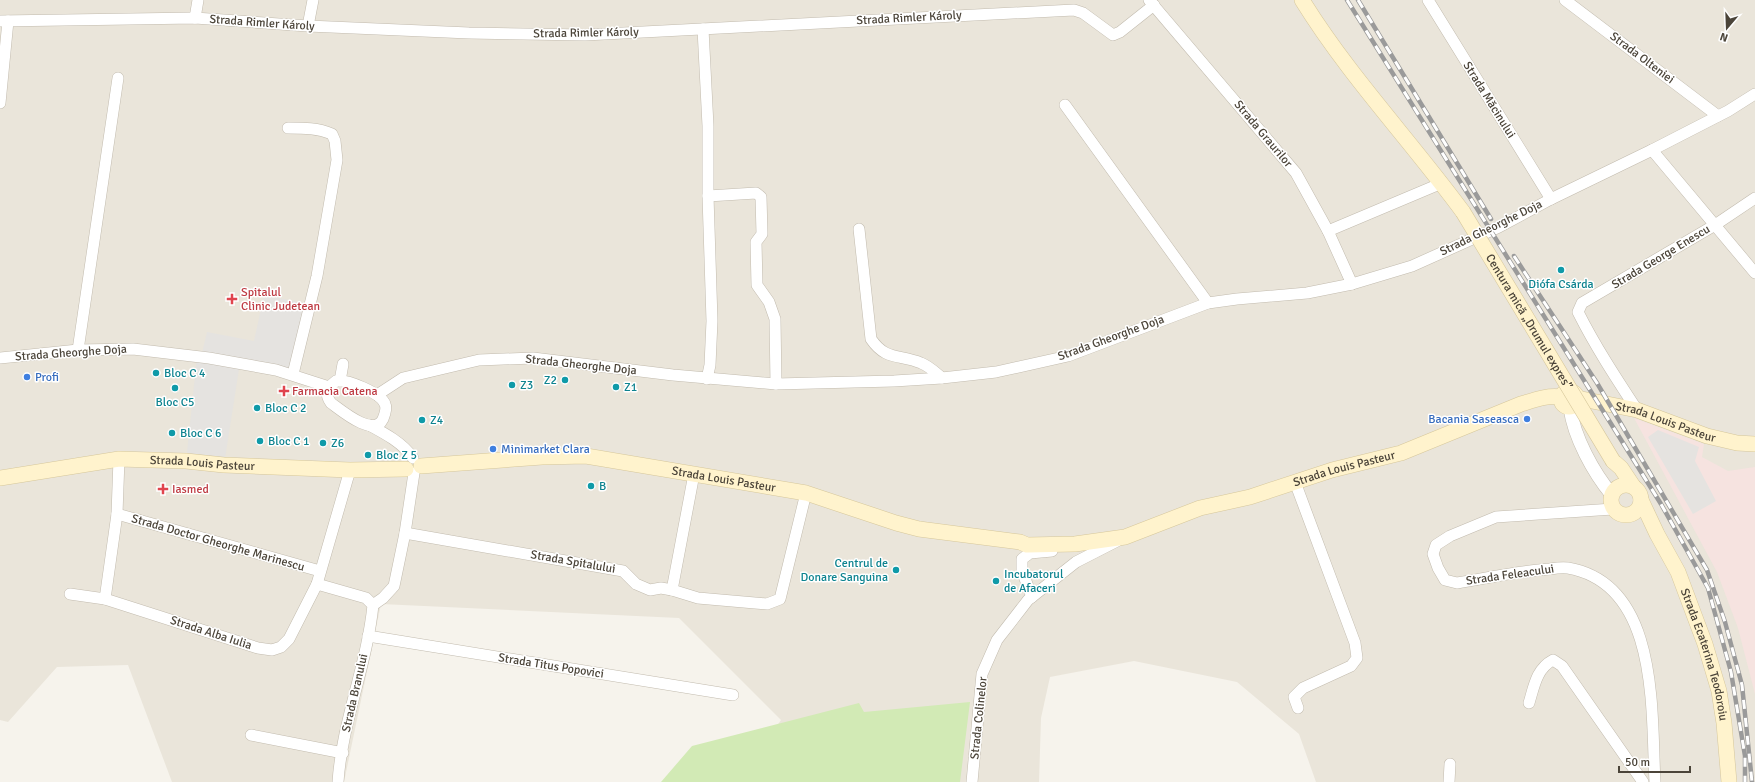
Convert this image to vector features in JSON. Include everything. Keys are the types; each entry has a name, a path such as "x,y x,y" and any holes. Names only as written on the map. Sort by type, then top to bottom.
{"main road":[{"name":"Centura mică „Drumul expres”","path":"1302,0 1341,60 1442,183 1463,212 1613,461 1621,468 1619,493 1639,492 1641,500"},
{"name":"Strada Louis Pasteur","path":"0,478 119,459 350,470 414,467 542,457 586,456 806,493 896,523 919,529 1020,542 1032,545 1075,547 1125,537 1200,508 1250,497 1332,470 1401,453 1521,404 1554,396 1569,401 1637,410 1707,436 1737,443 1755,444"},
{"name":"Strada Ecaterina Teodoroiu","path":"1619,493 1622,514 1631,514 1642,520 1657,534"},
{"name":"Strada Ecaterina Teodoroiu","path":"1641,500 1657,534 1678,572 1694,611 1709,658 1719,691 1724,723 1729,782"},
{"path":"1631,514 1638,508 1641,500"},
{"name":"Strada Louis Pasteur","path":"1020,542 1034,537 1099,532 1114,533 1125,537"}],"street":[{"path":"195,18 198,0"},
{"path":"308,26 314,0"},
{"name":"Strada Măcinului","path":"1428,0 1551,199"},
{"name":"Strada Olteniei","path":"1565,0 1718,116"},
{"name":"Strada Rimler Károly","path":"4,21 195,18 308,26 469,33 585,35 1069,10 1083,13 1113,35 1120,32 1151,3"},
{"name":"Strada Graurilor","path":"1151,3 1296,173 1328,231 1352,284"},
{"path":"0,103 4,21"},
{"path":"703,29 708,126 708,196 712,321 710,365 707,379"},
{"path":"78,350 118,78"},
{"name":"Strada Gheorghe Doja","path":"376,395 403,378 479,360 525,358 707,379 776,384 894,381 942,378 996,372 1068,356 1208,303 1307,293 1352,284 1412,266 1499,227 1551,199 1718,116 1755,94"},
{"path":"1065,105 1208,303"},
{"path":"288,128 306,128 332,134 335,141 337,160 317,276 293,374"},
{"path":"1652,150 1755,273"},
{"path":"1328,231 1442,183"},
{"path":"708,196 756,193 760,197 762,234 756,242 757,285 769,302 775,319 776,384"},
{"name":"Strada George Enescu","path":"1637,410 1605,360 1582,320 1578,312 1582,303 1715,225 1755,198"},
{"path":"859,229 871,339 878,349 890,355 921,363 931,368 942,378"},
{"name":"Strada Gheorghe Doja","path":"0,358 78,350 134,349 209,358 293,374 329,387"},
{"path":"340,381 343,364"},
{"path":"350,470 317,584 366,598 373,605 383,598 394,586 405,533 414,467 406,450 387,435 369,425 360,422 331,403 327,395 329,387 336,381 350,382 376,395 386,404"},
{"path":"369,425 379,425 383,420 386,410 388,388"},
{"path":"1569,401 1577,434 1589,461 1597,472 1619,493"},
{"path":"383,420 387,435"},
{"path":"105,599 116,514 119,459"},
{"path":"672,590 694,474"},
{"path":"1295,482 1356,643 1357,658 1351,666 1303,688 1294,697 1298,708"},
{"name":"Strada Spitalului","path":"405,533 623,571 642,588 650,590 661,588 698,598 767,604 780,600 806,493"},
{"name":"Strada Feleacului","path":"1619,493 1496,517 1450,536 1436,545 1433,554 1438,568 1445,580 1457,583 1535,570 1566,568 1590,574 1604,582 1616,593 1630,613 1642,643 1649,674 1655,782"},
{"name":"Strada Doctor Gheorghe Marinescu","path":"116,514 320,571"},
{"name":"Strada Colinelor","path":"972,782 982,674 997,640 1032,596 1076,562 1125,537"},
{"path":"1032,596 1022,571 1022,559 1030,553 1075,547 1076,562"},
{"name":"Strada Alba Iulia","path":"70,594 105,599 258,648 272,650 281,647 289,639 317,584"},
{"name":"Strada Branului","path":"338,782 342,753 368,636 373,605"},
{"name":"Strada Titus Popovici","path":"368,636 733,695"},
{"path":"1529,704 1537,675 1545,664 1553,660 1562,666 1643,782"},
{"path":"251,735 342,753"},
{"path":"1449,782 1450,764"}],"shaded area":[{"path":"0,0 1755,0 1755,782 1316,782 1299,734 1237,682 1134,661 1050,677 1041,718 1039,782 739,782 781,720 679,618 381,604 344,782 172,782 128,665 57,667 8,722 0,720"},
{"path":"264,295 309,304 291,370 202,353 207,332 254,341"},
{"path":"197,357 240,363 224,465 186,461"},
{"path":"1634,418 1704,444 1702,457 1728,471 1755,467 1755,694 1738,628 1717,572"},
{"path":"1658,430 1699,447 1695,461 1716,501 1693,514 1648,437"}],"green space":[{"path":"970,702 960,782 661,782 692,746 859,703 864,712"}],"railway":[{"path":"1347,0 1661,504 1708,588 1731,672 1745,756 1745,782"},
{"path":"1358,0 1491,219"},
{"path":"1514,256 1597,383 1707,570 1725,622 1742,685 1752,782"}],"place":[{"name":"Diófa Csárda","path":"1561,270"},
{"name":"Spitalul Clinic Judetean","path":"232,299"},
{"name":"Bloc C 4","path":"156,373"},
{"name":"Profi","path":"27,377"},
{"name":"Z2","path":"565,380"},
{"name":"Z3","path":"512,385"},
{"name":"Z1","path":"616,387"},
{"name":"Bloc C5","path":"175,388"},
{"name":"Farmacia Catena","path":"284,391"},
{"name":"Bloc C 2","path":"257,408"},
{"name":"Bacania Saseasca","path":"1527,419"},
{"name":"Z4","path":"422,420"},
{"name":"Bloc C 6","path":"172,433"},
{"name":"Bloc C 1","path":"260,441"},
{"name":"Z6","path":"323,443"},
{"name":"Minimarket Clara","path":"493,449"},
{"name":"Bloc Z 5","path":"368,455"},
{"name":"B","path":"591,486"},
{"name":"Iasmed","path":"163,489"},
{"name":"Centrul de Donare Sanguina","path":"896,570"},
{"name":"Incubatorul de Afaceri","path":"996,581"}]}
